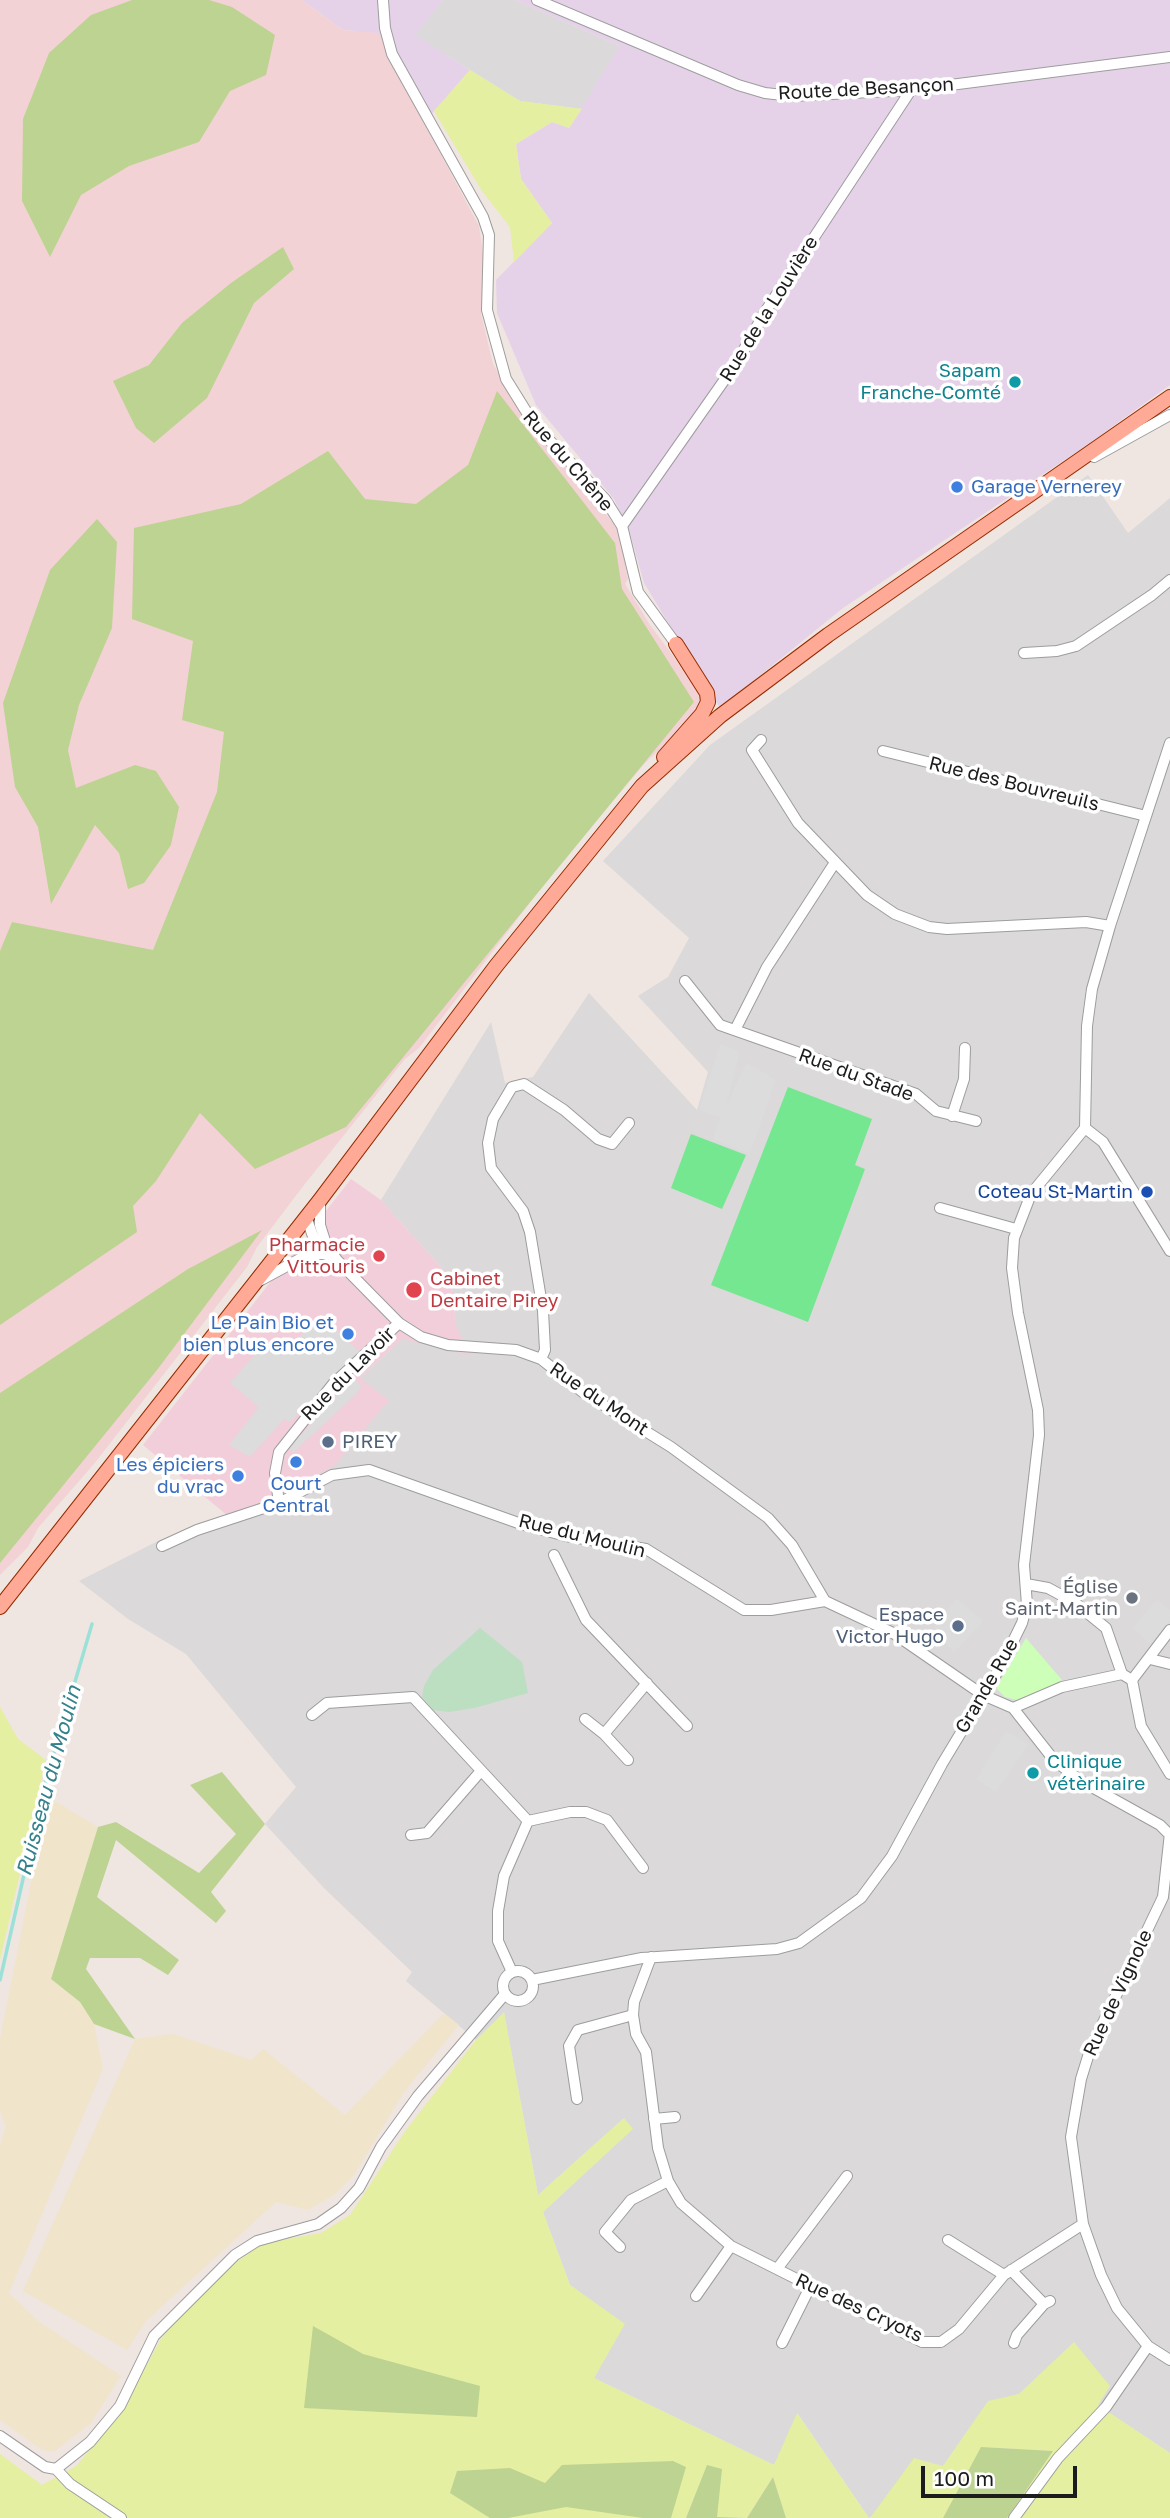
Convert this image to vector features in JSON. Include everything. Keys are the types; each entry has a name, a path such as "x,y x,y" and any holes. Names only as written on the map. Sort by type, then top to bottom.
{"main road":[{"path":"642,786 720,716 828,635 1170,397"},
{"path":"0,1606 320,1200 496,966 702,714 708,702 707,693 676,644"}],"street":[{"name":"Rue du Chêne","path":"383,0 385,28 392,54 483,217 489,235 487,310 506,379 534,424 605,499 622,526 638,592 676,644"},
{"name":"Route de Besançon","path":"537,0 726,80 765,93 792,96 911,90 1170,57"},
{"name":"Rue de la Louvière","path":"622,526 737,362 765,312 911,90"},
{"path":"1031,493 1170,415"},
{"path":"1024,653 1076,646 1170,580"},
{"path":"761,740 752,750 798,823 834,864 881,906 929,927 1086,922 1110,926"},
{"path":"1169,1247 1103,1142 1085,1128 1089,1006 1110,926 1170,743"},
{"name":"Rue des Bouvreuils","path":"883,751 1146,816"},
{"path":"735,1030 767,967 834,864"},
{"name":"Rue du Stade","path":"685,981 720,1025 916,1094 927,1106 952,1116 976,1121"},
{"path":"952,1116 964,1079 965,1048"},
{"path":"541,1359 545,1350 543,1311 530,1232 523,1211 491,1168 488,1143 493,1119 512,1087 524,1084 564,1110 598,1139 612,1144 629,1123"},
{"name":"Grande Rue","path":"532,1980 651,1957 777,1949 799,1943 843,1914 861,1898 892,1856 1022,1623 1027,1605 1024,1565 1038,1423 1013,1279 1016,1230 1031,1194 1085,1128"},
{"path":"320,1200 322,1236 335,1258"},
{"path":"940,1208 1016,1230"},
{"path":"306,1217 318,1244 335,1258"},
{"path":"252,1285 303,1255 316,1253 335,1258"},
{"name":"Rue du Mont","path":"335,1258 399,1323 421,1337 447,1345 516,1350 541,1359 584,1393 671,1447 768,1518 792,1545 825,1601"},
{"name":"Rue du Lavoir","path":"279,1503 275,1473 279,1452 333,1384 399,1323"},
{"name":"Rue du Moulin","path":"162,1546 197,1530 279,1503 332,1475 369,1469 524,1525 566,1536 646,1549 744,1611 771,1610 825,1601"},
{"path":"554,1555 586,1620 687,1726"},
{"path":"1026,1584 1048,1588 1106,1629 1127,1677 1141,1726 1170,1774"},
{"path":"825,1601 893,1633 983,1695 1013,1708 1054,1759 1072,1774 1160,1825 1170,1834"},
{"path":"1013,1708 1062,1687 1127,1677 1150,1659 1170,1630"},
{"path":"1150,1659 1170,1664"},
{"path":"604,1734 647,1683"},
{"path":"312,1714 327,1703 413,1697 528,1822"},
{"path":"585,1719 604,1734 628,1760"},
{"path":"411,1835 427,1833 480,1772"},
{"path":"528,1822 570,1812 586,1812 607,1820 643,1868"},
{"path":"512,1972 498,1941 498,1911 504,1876 528,1822"},
{"name":"Rue de Vignole","path":"1170,1834 1163,1897 1090,2050 1081,2079 1071,2137 1083,2224 1101,2275 1117,2308 1148,2346 1170,2360"},
{"name":"Rue des Cryots","path":"651,1957 634,2002 634,2015 636,2034 646,2052 658,2148 668,2181 681,2203 731,2246 922,2342 941,2342 959,2329 1007,2272 1083,2224"},
{"path":"512,1972 526,1973 532,1980 531,1994 523,2000 513,2001 505,1994 504,1982 512,1972"},
{"path":"56,2469 90,2442 120,2406 154,2336 235,2255 257,2241 318,2224 341,2208 359,2188 382,2147 418,2096 505,1994"},
{"path":"577,2099 569,2046 578,2030 634,2015"},
{"path":"654,2119 675,2117"},
{"path":"777,2269 847,2176"},
{"path":"620,2247 605,2232 631,2200 668,2181"},
{"path":"948,2240 1007,2272 1047,2303 1017,2335 1014,2343"},
{"path":"696,2295 731,2246"},
{"path":"782,2343 810,2287"},
{"path":"1014,2518 1058,2458 1106,2407 1148,2346"},
{"path":"0,2435 45,2467 56,2469 70,2484 121,2518"}],"shaded area":[{"path":"0,0 302,0 343,30 379,33 389,57 479,226 485,266 481,314 493,364 528,424 567,464 619,531 628,579 625,584 650,625 703,696 696,717 646,762 564,858 419,1048 405,1059 304,1185 257,1247 247,1267 94,1464 38,1528 28,1547 0,1575"},
{"path":"302,0 443,0 415,35 470,70 424,123 389,57 357,31 343,30"},
{"path":"443,0 515,0 620,46 582,109 520,101 414,35"},
{"path":"515,0 1170,0 1170,385 1087,445 843,608 720,708 644,583 630,533 614,499 536,405 497,313 496,280 552,223 521,179 516,144 552,122 569,128 620,46"},
{"path":"1088,475 1128,533 1170,498 1170,2453 1097,2405 1074,2343 1019,2394 988,2402 943,2466 869,2518 798,2414 774,2465 594,2378 624,2324 570,2285 543,2212 632,2129 623,2119 538,2195 504,2013 476,2040 406,1981 412,1972 324,1888 265,1824 296,1787 186,1654 128,1619 79,1581 160,1540 299,1487 388,1400 359,1379 402,1339 455,1323 454,1297 447,1274 381,1200 491,1022 505,1083 533,1077 589,993 697,1110 708,1072 638,996 668,977 689,938 603,861 710,745"},
{"path":"720,1044 740,1052 726,1107 746,1062 776,1080 750,1154 713,1139 720,1118 699,1110"},
{"path":"351,1179 381,1200 447,1274 454,1297 455,1323 470,1355 402,1339 360,1378 389,1400 335,1465 299,1487 228,1516 143,1445"},
{"path":"312,1323 321,1329 328,1323 360,1352 290,1422 284,1419 250,1457 229,1445 259,1407 230,1383 266,1342 283,1356"},
{"path":"353,1378 362,1386 355,1395 294,1452 289,1448"},
{"name":"Espace Victor Hugo","path":"956,1598 984,1621 954,1653 932,1630"},
{"path":"1157,1599 1170,1610 1170,1621 1150,1644 1132,1628"},
{"path":"1006,1731 1029,1744 996,1792 976,1779"},
{"path":"48,1797 98,1827 51,1979 80,2002 94,2024 103,2069 9,2293 38,2321 121,2376 91,2423 54,2452 42,2450 0,2420 0,2144 6,2126 0,2112 0,2039"},
{"path":"444,2013 459,2025 404,2092 354,2175 334,2195 308,2210 276,2202 146,2321 127,2350 23,2291 135,2039 173,2034 251,2060 263,2049 345,2115"}],"green space":[{"path":"132,0 209,0 232,7 275,35 266,75 230,91 199,142 129,166 81,195 50,257 22,201 23,119 49,53 91,15"},
{"path":"470,70 520,101 582,109 569,128 552,122 516,144 521,179 552,223 514,262 510,227 482,191 434,111"},
{"path":"283,247 294,269 254,303 207,398 154,443 136,428 113,381 149,365 182,323 231,283"},
{"path":"497,391 615,543 622,589 694,702 346,1127 255,1169 200,1113 156,1181 133,1206 137,1232 0,1325 0,951 12,922 153,950 217,792 224,732 182,720 193,641 132,619 134,528 241,504 328,451 365,499 416,504 468,465"},
{"path":"97,519 117,542 112,628 79,705 68,750 76,788 135,765 156,771 179,807 171,845 144,883 128,889 119,853 95,825 51,904 38,827 15,787 3,703 50,570"},
{"path":"788,1087 872,1119 855,1165 865,1169 808,1322 711,1285"},
{"path":"691,1134 746,1155 722,1209 671,1188"},
{"path":"262,1230 157,1370 0,1563 0,1393 188,1269"},
{"path":"480,1628 522,1662 528,1693 474,1708 449,1712 433,1710 422,1697 424,1686 433,1670"},
{"path":"1026,1638 1062,1680 1021,1701 1005,1697 996,1688"},
{"path":"0,1707 18,1739 46,1760 0,1960"},
{"path":"222,1772 265,1824 211,1892 226,1911 216,1923 116,1840 97,1897 179,1960 168,1975 140,1958 90,1958 86,1969 135,2039 94,2024 80,2002 51,1979 98,1827 116,1822 199,1873 236,1834 190,1785"},
{"path":"504,2012 538,2195 624,2118 633,2129 543,2212 570,2285 625,2324 594,2378 774,2465 797,2413 869,2518 786,2518 773,2477 747,2518 716,2517 721,2469 707,2466 686,2518 0,2518 0,2454 42,2485 76,2466 119,2416 162,2337 227,2268 264,2243 321,2233 350,2215 406,2130 476,2040"},
{"path":"313,2326 363,2354 480,2386 477,2417 304,2408"},
{"path":"1074,2342 1110,2386 1098,2405 1170,2453 1170,2518 1007,2518 1052,2451 982,2447 943,2518 870,2518 914,2458 943,2466 988,2401 1019,2394"},
{"path":"981,2447 1053,2451 1007,2518 943,2518"},
{"path":"673,2461 686,2467 671,2518 643,2518 566,2507 508,2518 490,2518 450,2493 457,2471 510,2468 545,2483 562,2465"},
{"path":"707,2465 722,2469 717,2517 747,2518 686,2518"},
{"path":"773,2477 786,2518 747,2518"}],"waterway":[{"name":"Ruisseau du Moulin","path":"0,1980 44,1787 92,1624"}],"place":[{"name":"Sapam Franche-Comté","path":"1015,382"},
{"name":"Garage Vernerey","path":"957,487"},
{"name":"Coteau St-Martin","path":"1147,1192"},
{"name":"Pharmacie Vittouris","path":"379,1256"},
{"name":"Cabinet Dentaire Pirey","path":"414,1290"},
{"name":"Le Pain Bio et bien plus encore","path":"348,1334"},
{"name":"PIREY","path":"328,1442"},
{"name":"Court Central","path":"296,1462"},
{"name":"Les épiciers du vrac","path":"238,1476"},
{"name":"Église Saint-Martin","path":"1132,1598"},
{"name":"Espace Victor Hugo","path":"958,1626"},
{"name":"Clinique vétèrinaire","path":"1033,1773"}]}
